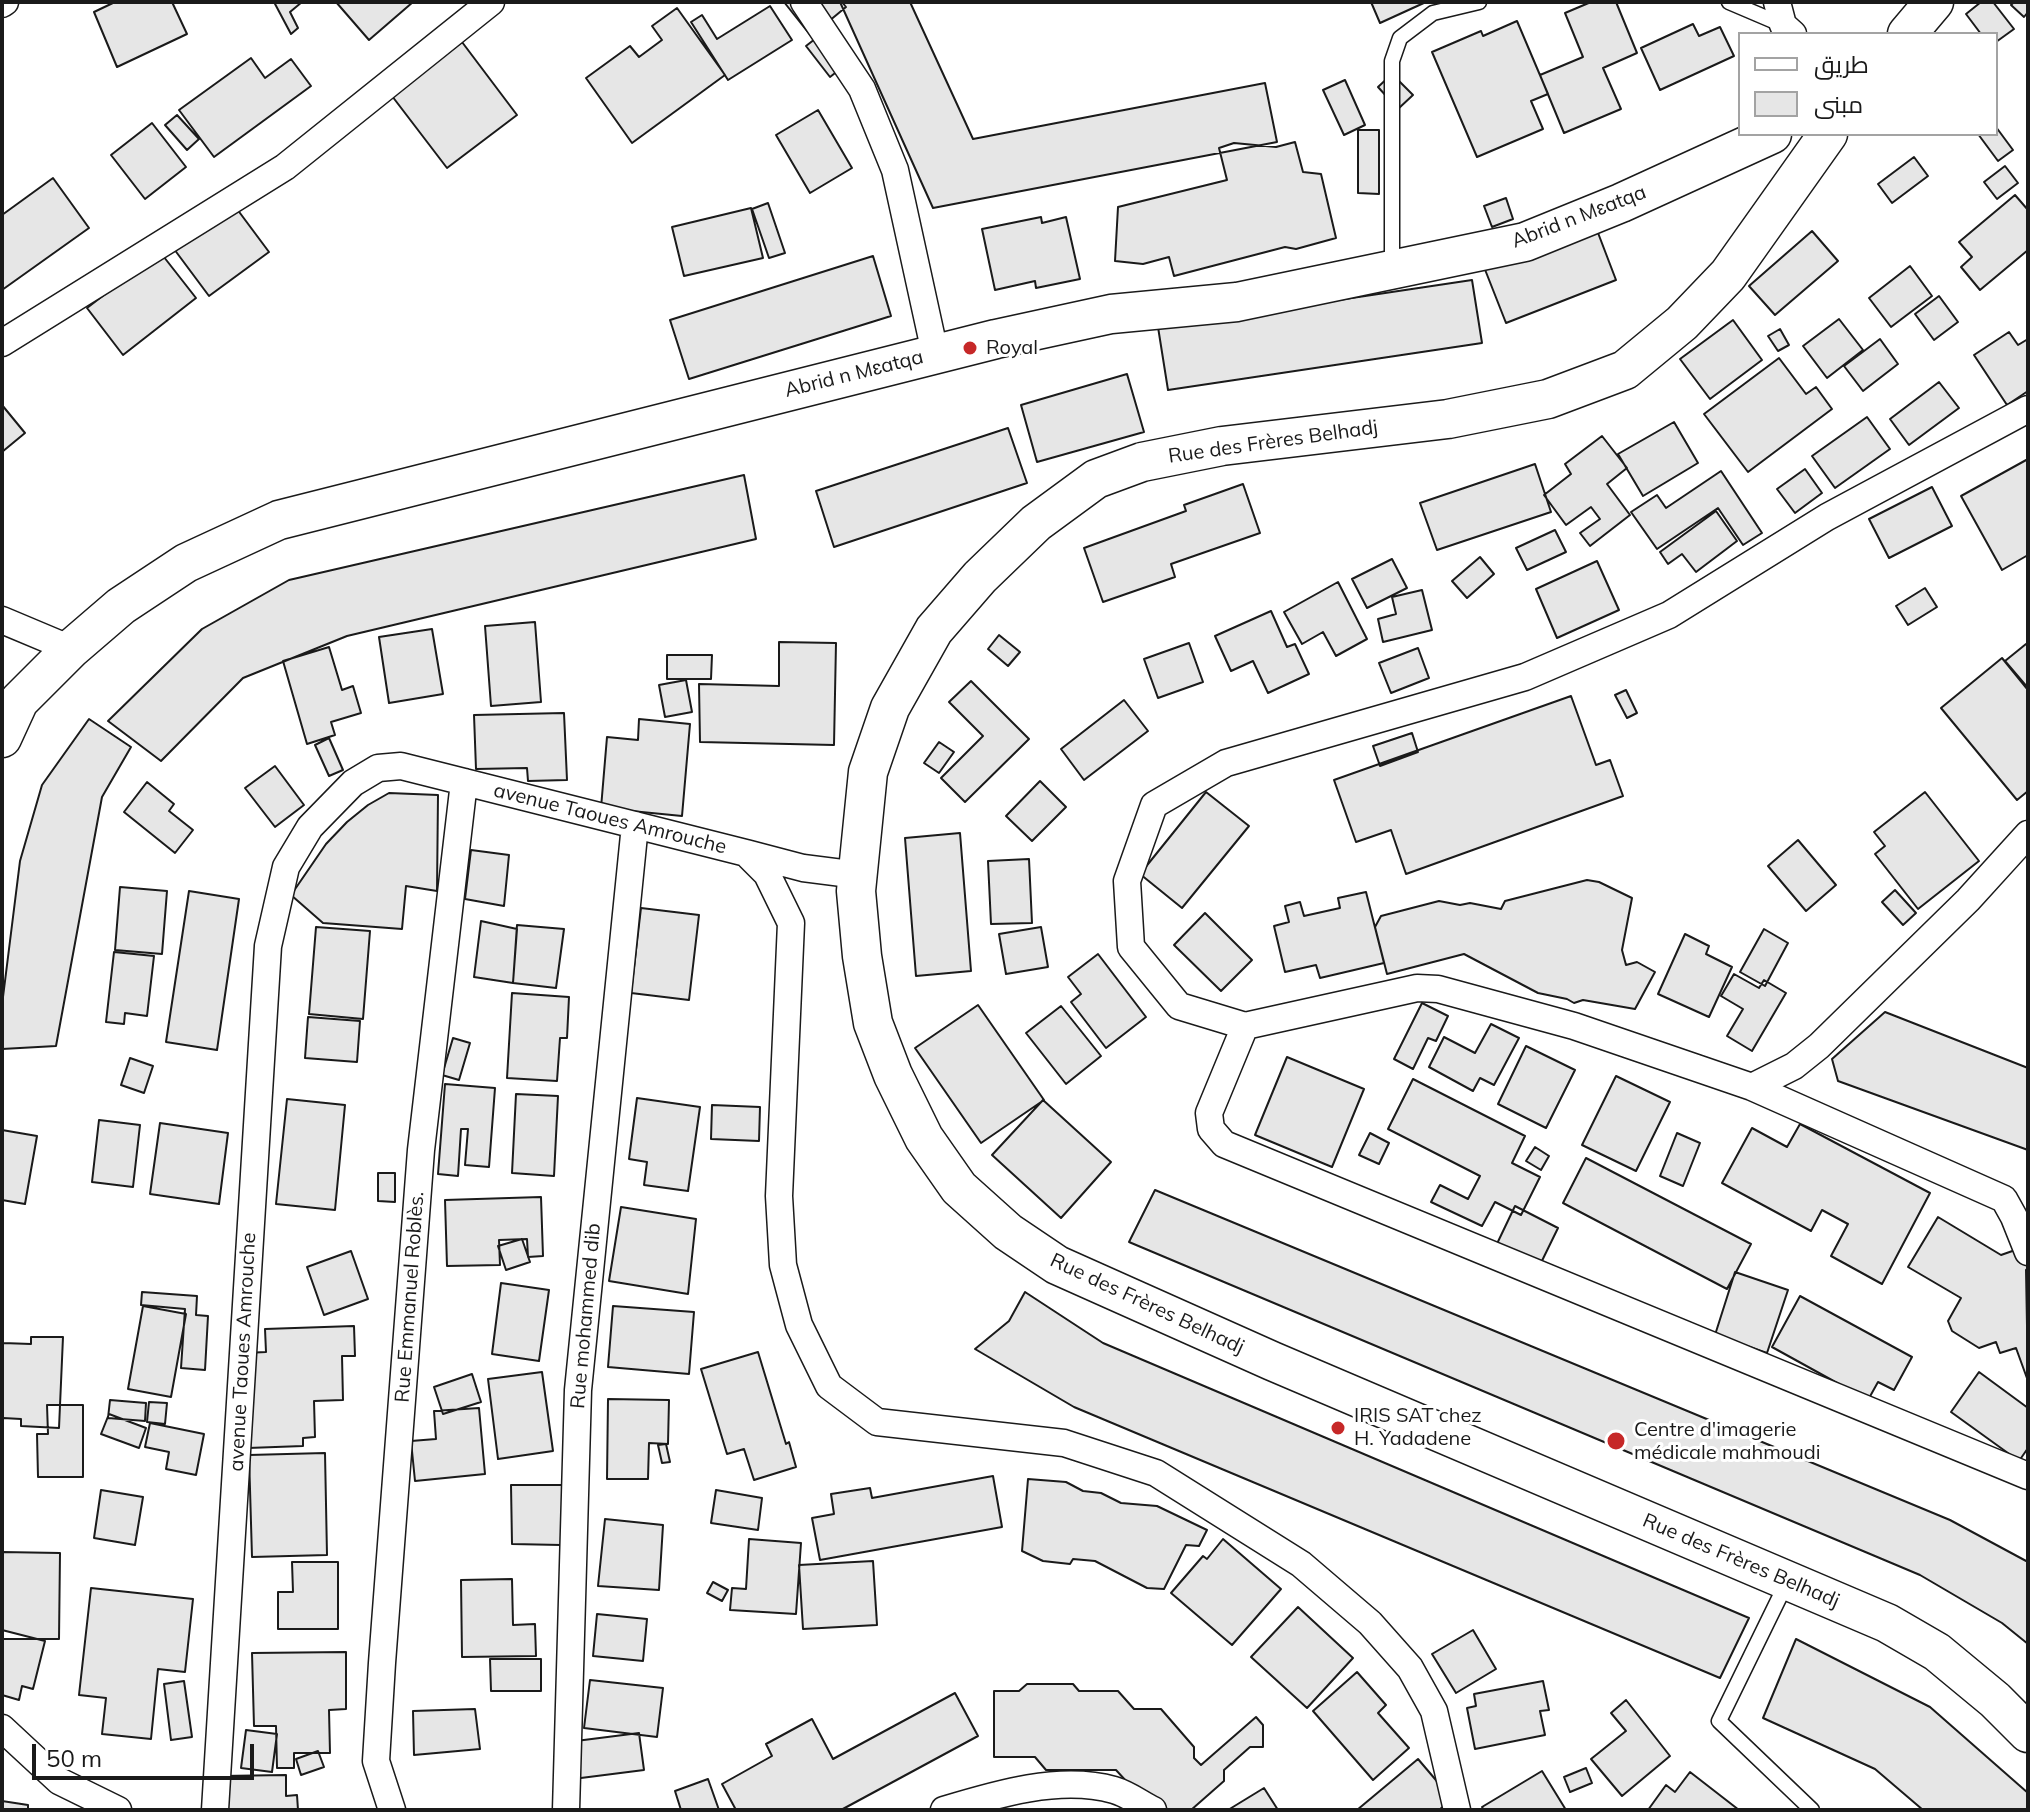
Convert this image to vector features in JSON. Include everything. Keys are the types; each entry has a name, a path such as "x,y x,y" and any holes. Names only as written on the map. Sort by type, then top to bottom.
{"main road":[{"path":"1909,32 1934,2"},
{"name":"Abrid n Mɛatqa","path":"2,738 19,701 71,649 121,606 186,563 279,520 935,353 1111,314 1237,302 1525,242 1621,203 1768,136"},
{"name":"Rue des Frères Belhadj","path":"1827,136 1728,275 1682,323 1625,370 1548,399 1448,419 1236,444 1142,462 1096,479 1036,523 980,577 934,630 890,708 868,772 856,891 862,956 873,1023 893,1075 924,1138 959,1188 1008,1232 1057,1265 1272,1361 1887,1623 1937,1652 1995,1700 2028,1733"}],"street":[{"path":"2,343 285,167 491,2"},
{"path":"804,2 862,89 895,170 935,353"},
{"path":"2028,409 1827,517 1669,615 1525,677 1226,763 1154,805 1127,881 1131,947 1179,1006 1245,1026 1417,988 1438,989 1574,1026 1752,1087 2004,1199 2028,1252"},
{"path":"2,620 71,649"},
{"name":"avenue Taoues Amrouche","path":"215,1810 268,946 286,867 310,827 353,783 378,768 401,766 746,853 767,874 791,923 779,1196 783,1265 799,1325 829,1386 877,1422 1064,1443 1156,1473 1301,1564 1370,1623 1410,1668 1434,1711 1457,1810"},
{"name":"Rue Emmanuel Roblès.","path":"392,1810 376,1761 382,1663 421,1150 464,782"},
{"name":"Rue mohammed dib","path":"566,1810 578,1390 635,825"},
{"path":"1752,1087 1785,1071 1819,1046 1968,900 2028,834"},
{"path":"746,853 803,868 858,875"},
{"path":"1245,1026 1209,1113 1211,1129 1224,1144 2028,1476"},
{"path":"2,1728 59,1781 118,1810"},
{"path":"944,1810 976,1800 1061,1784 1116,1790 1153,1810"}],"lane":[{"path":"1392,270 1392,61 1400,38 1433,13 1479,2"},
{"path":"1729,2 1784,20"},
{"path":"1788,1581 1719,1721 1812,1810"}],"building":[{"path":"115,2 172,2 187,34 117,67 94,12"},
{"path":"274,2 302,2 290,12 298,28 291,34"},
{"path":"336,2 413,2 369,40"},
{"path":"784,2 842,2 846,7 811,36"},
{"path":"840,2 910,2 973,139 1265,83 1277,142 933,208"},
{"path":"1371,2 1426,2 1380,23"},
{"path":"1591,2 1616,2 1637,53 1603,68 1621,109 1564,133 1540,75 1583,57 1565,13"},
{"path":"1981,2 1993,2 2014,29 1998,41 1998,32 1980,32 1966,14"},
{"path":"2014,2 2028,2 2028,12 2024,17 2011,5"},
{"path":"770,6 792,40 728,80 691,22 702,15 717,39"},
{"path":"677,8 725,75 632,143 586,78 630,46 639,57 662,40 652,26"},
{"path":"1517,21 1548,94 1531,101 1543,129 1477,157 1432,52 1481,31 1483,36"},
{"path":"1693,24 1699,36 1720,27 1734,56 1660,90 1641,48"},
{"path":"829,28 853,59 830,77 806,46"},
{"path":"462,42 517,115 447,168 392,96"},
{"path":"251,58 265,78 291,59 311,86 214,157 179,110"},
{"path":"1392,74 1413,95 1398,109 1378,87"},
{"path":"1345,80 1365,125 1344,135 1323,90"},
{"path":"818,110 852,168 810,193 776,135"},
{"path":"177,115 199,139 187,150 165,125"},
{"path":"152,123 186,167 145,199 111,155"},
{"path":"1358,130 1379,130 1379,194 1358,193"},
{"path":"1998,130 2013,150 1998,161 1979,136 1998,136"},
{"path":"1295,142 1303,172 1321,174 1336,238 1296,249 1285,247 1174,276 1169,257 1143,264 1115,261 1118,207 1227,180 1219,148 1234,143 1276,147"},
{"path":"1914,157 1928,176 1892,203 1878,184"},
{"path":"2005,166 2018,183 1997,199 1984,182"},
{"path":"53,178 89,228 2,290 2,215"},
{"path":"2015,195 2028,210 2028,250 1980,290 1961,267 1972,257 1959,242"},
{"path":"1506,198 1513,219 1492,227 1484,206"},
{"path":"768,203 785,253 769,258 752,209"},
{"path":"234,205 269,252 209,296 174,249"},
{"path":"751,208 763,258 684,276 672,227"},
{"path":"1041,217 1042,223 1066,217 1080,279 1036,288 1035,281 995,290 982,229"},
{"path":"1595,225 1616,280 1506,323 1484,267"},
{"path":"1812,231 1838,261 1775,315 1749,286"},
{"path":"160,252 196,298 123,355 87,308"},
{"path":"873,256 891,316 689,379 670,320"},
{"path":"1910,266 1932,296 1891,327 1869,298"},
{"path":"1472,280 1482,343 1168,390 1158,327"},
{"path":"1939,296 1958,322 1934,340 1915,314"},
{"path":"1839,319 1863,350 1827,378 1803,346"},
{"path":"1733,320 1762,360 1710,399 1680,359"},
{"path":"1780,329 1789,345 1778,351 1768,336"},
{"path":"2009,332 2018,345 2028,339 2028,391 2007,405 1974,355"},
{"path":"1880,339 1898,364 1863,391 1844,366"},
{"path":"1779,358 1806,394 1816,387 1832,409 1748,472 1704,414"},
{"path":"1127,374 1144,432 1037,462 1021,405"},
{"path":"1939,382 1959,408 1909,445 1890,419"},
{"path":"2,405 25,433 2,452"},
{"path":"1867,417 1890,449 1835,488 1812,456"},
{"path":"1674,422 1698,463 1643,496 1618,454"},
{"path":"1008,428 1027,483 834,547 816,491"},
{"path":"1602,436 1627,468 1607,484 1630,515 1590,546 1580,533 1600,519 1591,507 1566,525 1544,495 1571,474 1565,464"},
{"path":"2028,459 2028,555 2002,570 1961,496"},
{"path":"1535,464 1551,512 1437,550 1420,503"},
{"path":"1805,469 1822,493 1795,513 1777,489"},
{"path":"1721,471 1762,533 1743,545 1718,508 1657,549 1631,512 1657,495 1666,508"},
{"path":"744,475 756,539 347,636 243,678 161,761 108,721 202,629 289,580"},
{"path":"1243,484 1260,533 1171,564 1175,577 1103,602 1084,548 1186,511 1184,505"},
{"path":"1932,487 1952,526 1889,558 1869,519"},
{"path":"1716,511 1737,541 1696,572 1682,554 1668,564 1660,552"},
{"path":"1555,530 1566,552 1527,570 1516,548"},
{"path":"1480,557 1494,574 1467,598 1452,581"},
{"path":"1392,559 1407,588 1367,608 1352,579"},
{"path":"1597,561 1619,610 1557,638 1536,589"},
{"path":"1338,582 1367,639 1336,656 1323,632 1302,644 1284,612"},
{"path":"1925,588 1937,607 1908,625 1896,606"},
{"path":"1422,590 1432,630 1383,642 1378,619 1396,614 1392,597"},
{"path":"1271,611 1287,647 1295,644 1309,674 1268,693 1253,661 1231,671 1215,636"},
{"path":"535,622 541,702 491,706 485,626"},
{"path":"432,629 443,694 389,703 379,637"},
{"path":"999,635 1020,652 1008,666 988,649"},
{"path":"779,642 836,643 834,745 700,742 699,684 779,686"},
{"path":"1189,643 1203,682 1158,698 1144,659"},
{"path":"2026,644 2028,646 2028,688 2005,661"},
{"path":"329,647 342,690 353,686 361,713 331,722 335,735 307,744 283,661"},
{"path":"1418,648 1429,678 1391,693 1379,663"},
{"path":"667,655 712,655 711,679 667,679"},
{"path":"2002,658 2028,690 2028,791 2017,800 1941,708"},
{"path":"686,680 692,712 665,717 659,685"},
{"path":"971,681 1029,739 965,802 941,778 983,736 949,702"},
{"path":"1626,690 1637,713 1627,718 1615,695"},
{"path":"1571,696 1596,765 1610,760 1623,796 1406,874 1391,830 1356,842 1334,780"},
{"path":"1124,700 1148,731 1084,780 1061,749"},
{"path":"564,713 567,780 528,781 527,768 476,769 474,715"},
{"path":"89,719 131,747 102,797 56,1046 2,1049 2,1005 20,861 42,785"},
{"path":"639,719 690,724 682,816 601,808 607,737 638,740"},
{"path":"1412,733 1418,752 1380,766 1373,746"},
{"path":"329,738 343,770 329,776 315,745"},
{"path":"939,742 954,752 939,773 924,763"},
{"path":"275,766 304,805 275,827 245,788"},
{"path":"1040,781 1066,807 1032,841 1006,816"},
{"path":"147,782 174,804 169,811 193,830 175,853 124,812"},
{"path":"1206,792 1249,826 1182,908 1140,874"},
{"path":"1925,792 1979,861 1918,909 1875,854 1885,846 1874,832"},
{"path":"389,793 438,795 437,891 406,886 402,929 323,923 291,895 326,844 347,822"},
{"path":"960,833 971,971 916,976 905,838"},
{"path":"1798,840 1836,885 1806,911 1768,866"},
{"path":"471,850 509,855 504,906 465,899"},
{"path":"1029,859 1032,923 991,924 988,861"},
{"path":"1587,880 1599,882 1632,898 1622,950 1626,965 1637,962 1655,972 1635,1009 1583,1000 1574,1003 1538,993 1464,954 1387,974 1375,927 1381,916 1439,901 1501,909 1505,901"},
{"path":"120,887 167,891 162,954 115,950"},
{"path":"1895,890 1916,913 1903,925 1882,902"},
{"path":"189,891 239,899 217,1050 166,1042"},
{"path":"1366,892 1384,963 1320,978 1316,965 1285,972 1274,926 1289,922 1285,906 1300,902 1304,916 1340,908 1338,898"},
{"path":"641,908 699,915 689,1000 631,993"},
{"path":"1205,913 1252,960 1221,991 1174,945"},
{"path":"481,921 517,929 513,983 474,977"},
{"path":"517,925 564,929 556,988 513,983"},
{"path":"316,927 370,931 363,1019 309,1014"},
{"path":"1041,927 1048,967 1006,974 999,934"},
{"path":"1764,929 1788,943 1765,986 1740,972"},
{"path":"1685,934 1709,946 1706,954 1732,967 1709,1017 1658,994"},
{"path":"114,952 154,956 147,1016 125,1013 124,1024 106,1022"},
{"path":"1098,954 1146,1017 1106,1048 1071,1002 1081,994 1068,977"},
{"path":"1734,974 1759,988 1764,980 1786,993 1752,1051 1727,1036 1743,1009 1721,996"},
{"path":"512,993 569,997 567,1038 560,1038 557,1081 507,1078"},
{"path":"1422,1003 1448,1016 1436,1041 1428,1038 1413,1069 1394,1059"},
{"path":"978,1005 1044,1100 981,1143 915,1048"},
{"path":"1061,1006 1101,1056 1066,1084 1026,1033"},
{"path":"1885,1012 2028,1068 2028,1150 1838,1081 1832,1059"},
{"path":"308,1017 360,1021 357,1062 305,1058"},
{"path":"1491,1024 1519,1038 1494,1085 1480,1078 1473,1091 1429,1067 1444,1037 1475,1053"},
{"path":"453,1038 470,1043 459,1080 442,1075"},
{"path":"1526,1046 1575,1070 1546,1128 1498,1104"},
{"path":"1287,1057 1364,1089 1332,1167 1255,1135"},
{"path":"130,1058 153,1066 144,1093 121,1085"},
{"path":"1616,1076 1670,1102 1636,1171 1582,1145"},
{"path":"1413,1079 1525,1136 1512,1163 1540,1177 1521,1215 1495,1202 1482,1226 1431,1202 1440,1185 1468,1199 1480,1176 1388,1129"},
{"path":"445,1084 495,1088 489,1167 465,1165 468,1129 461,1129 458,1176 438,1174"},
{"path":"516,1094 558,1096 554,1176 512,1173"},
{"path":"637,1098 700,1107 688,1191 644,1185 647,1162 629,1159"},
{"path":"287,1099 345,1105 335,1210 276,1204"},
{"path":"1043,1100 1111,1162 1061,1218 992,1155"},
{"path":"712,1105 760,1107 759,1141 711,1139"},
{"path":"99,1120 140,1125 133,1187 92,1182"},
{"path":"160,1123 228,1133 219,1204 150,1194"},
{"path":"1800,1124 1930,1193 1882,1284 1831,1256 1848,1224 1822,1210 1811,1231 1722,1183 1752,1128 1787,1147"},
{"path":"2,1130 37,1136 25,1204 2,1200"},
{"path":"1370,1133 1389,1143 1379,1164 1359,1155"},
{"path":"1677,1133 1700,1143 1683,1186 1660,1176"},
{"path":"1535,1147 1549,1156 1541,1170 1526,1161"},
{"path":"1586,1158 1751,1244 1727,1289 1563,1203"},
{"path":"378,1173 395,1173 395,1202 378,1201"},
{"path":"1155,1190 1950,1520 2028,1562 2028,1644 2002,1623 1920,1575 1129,1242"},
{"path":"541,1197 543,1256 528,1257 527,1239 499,1240 500,1265 447,1266 445,1200"},
{"path":"1515,1206 1558,1228 1537,1271 1494,1250"},
{"path":"621,1207 696,1219 688,1294 609,1281"},
{"path":"1938,1217 2001,1255 2021,1248 2028,1268 2028,1381 2016,1348 2000,1353 1996,1342 1979,1348 1952,1331 1948,1321 1961,1298 1908,1267"},
{"path":"522,1239 530,1262 506,1270 498,1246"},
{"path":"351,1251 368,1299 324,1315 307,1267"},
{"path":"1735,1272 1788,1290 1767,1353 1715,1335"},
{"path":"501,1283 549,1290 539,1361 492,1354"},
{"path":"142,1292 197,1296 196,1315 208,1316 205,1370 181,1368 185,1309 141,1305"},
{"path":"1025,1292 1103,1343 1749,1618 1720,1678 1074,1407 975,1349 1009,1321"},
{"path":"1800,1296 1912,1357 1894,1390 1878,1382 1868,1400 1772,1347"},
{"path":"143,1306 186,1314 171,1397 128,1389"},
{"path":"613,1306 694,1312 689,1374 608,1367"},
{"path":"354,1326 355,1356 342,1356 343,1400 314,1401 315,1437 303,1438 303,1446 248,1448 245,1353 266,1352 265,1329"},
{"path":"2,1335 3,1343 31,1344 31,1337 63,1337 59,1428 21,1426 21,1419 3,1418 2,1424"},
{"path":"758,1352 796,1467 754,1480 744,1449 727,1454 701,1369"},
{"path":"542,1372 553,1451 498,1459 488,1379"},
{"path":"1979,1372 2028,1408 2028,1448 2019,1461 1951,1412"},
{"path":"472,1374 481,1402 443,1414 434,1387"},
{"path":"608,1399 669,1400 668,1444 649,1443 648,1479 607,1479"},
{"path":"110,1400 146,1403 145,1421 108,1418"},
{"path":"149,1402 167,1403 165,1424 147,1422"},
{"path":"47,1405 83,1405 83,1477 38,1477 37,1434 48,1434"},
{"path":"479,1408 485,1474 415,1481 411,1441 436,1439 434,1411"},
{"path":"109,1414 146,1428 139,1448 101,1434"},
{"path":"150,1423 204,1434 196,1475 166,1469 169,1452 145,1447"},
{"path":"666,1444 670,1462 662,1463 658,1445"},
{"path":"325,1453 327,1555 252,1557 249,1455"},
{"path":"993,1476 1002,1527 820,1560 812,1518 834,1514 831,1494 870,1488 872,1498"},
{"path":"1028,1479 1066,1482 1121,1503 1157,1506 1207,1530 1199,1546 1186,1545 1164,1589 1147,1588 1095,1561 1073,1559 1070,1564 1043,1561 1022,1551"},
{"path":"511,1485 566,1485 561,1545 512,1544"},
{"path":"101,1490 143,1497 135,1545 94,1538"},
{"path":"716,1490 762,1498 758,1530 711,1523"},
{"path":"605,1519 663,1525 659,1590 598,1586"},
{"path":"749,1539 801,1543 796,1614 730,1610 732,1588 746,1589"},
{"path":"1223,1539 1281,1589 1232,1645 1171,1593 1203,1556 1207,1559"},
{"path":"2,1552 60,1553 59,1639 2,1639"},
{"path":"873,1561 877,1625 803,1629 799,1565"},
{"path":"292,1562 338,1562 338,1629 278,1629 278,1592 293,1592"},
{"path":"512,1579 513,1625 535,1624 536,1656 462,1657 461,1580"},
{"path":"713,1582 728,1590 722,1601 707,1593"},
{"path":"91,1588 193,1599 185,1672 158,1669 151,1739 102,1734 106,1698 79,1695"},
{"path":"1298,1607 1353,1658 1307,1708 1251,1657"},
{"path":"597,1614 647,1619 643,1661 593,1656"},
{"path":"2,1630 45,1641 33,1689 22,1686 19,1700 2,1695"},
{"path":"1473,1630 1496,1669 1456,1693 1432,1654"},
{"path":"1796,1639 1930,1707 2028,1793 2028,1810 1923,1810 1875,1769 1763,1718"},
{"path":"346,1652 346,1709 329,1710 330,1753 294,1753 294,1768 277,1768 276,1726 254,1726 252,1653"},
{"path":"490,1659 541,1659 541,1691 491,1691"},
{"path":"1357,1672 1386,1705 1378,1713 1409,1748 1373,1780 1313,1711"},
{"path":"590,1680 663,1688 657,1737 584,1728"},
{"path":"184,1681 192,1737 171,1740 164,1684"},
{"path":"1543,1681 1549,1710 1540,1711 1545,1735 1475,1749 1467,1708 1476,1706 1474,1694"},
{"path":"1027,1684 1073,1684 1079,1691 1118,1691 1134,1709 1161,1709 1194,1747 1194,1758 1201,1765 1256,1717 1263,1725 1263,1747 1250,1747 1224,1770 1224,1781 1191,1810 1165,1810 1148,1805 1116,1770 1046,1770 1035,1757 994,1757 994,1691 1019,1691"},
{"path":"955,1693 978,1736 841,1810 736,1810 722,1784 772,1756 766,1744 812,1719 833,1759"},
{"path":"1626,1700 1670,1756 1622,1796 1591,1759 1626,1731 1611,1713"},
{"path":"475,1709 480,1749 414,1755 413,1711"},
{"path":"246,1730 277,1734 272,1772 241,1768"},
{"path":"639,1733 644,1770 573,1779 568,1742"},
{"path":"318,1751 324,1767 301,1775 296,1759"},
{"path":"1418,1759 1452,1799 1439,1810 1357,1810"},
{"path":"1586,1768 1592,1783 1570,1792 1564,1777"},
{"path":"1542,1771 1566,1810 1484,1810 1482,1807"},
{"path":"1690,1772 1739,1810 1648,1810 1666,1785 1675,1792"},
{"path":"286,1775 286,1796 297,1795 298,1810 222,1810 221,1776"},
{"path":"708,1779 719,1810 681,1810 675,1791"},
{"path":"1264,1788 1278,1810 1228,1810"},
{"path":"2,1801 28,1805 28,1810 2,1810"}],"place":[{"name":"Royal","path":"970,348"},
{"name":"IRIS SAT chez H. Yadadene","path":"1338,1428"},
{"name":"Centre d'imagerie médicale mahmoudi","path":"1616,1441"}]}
